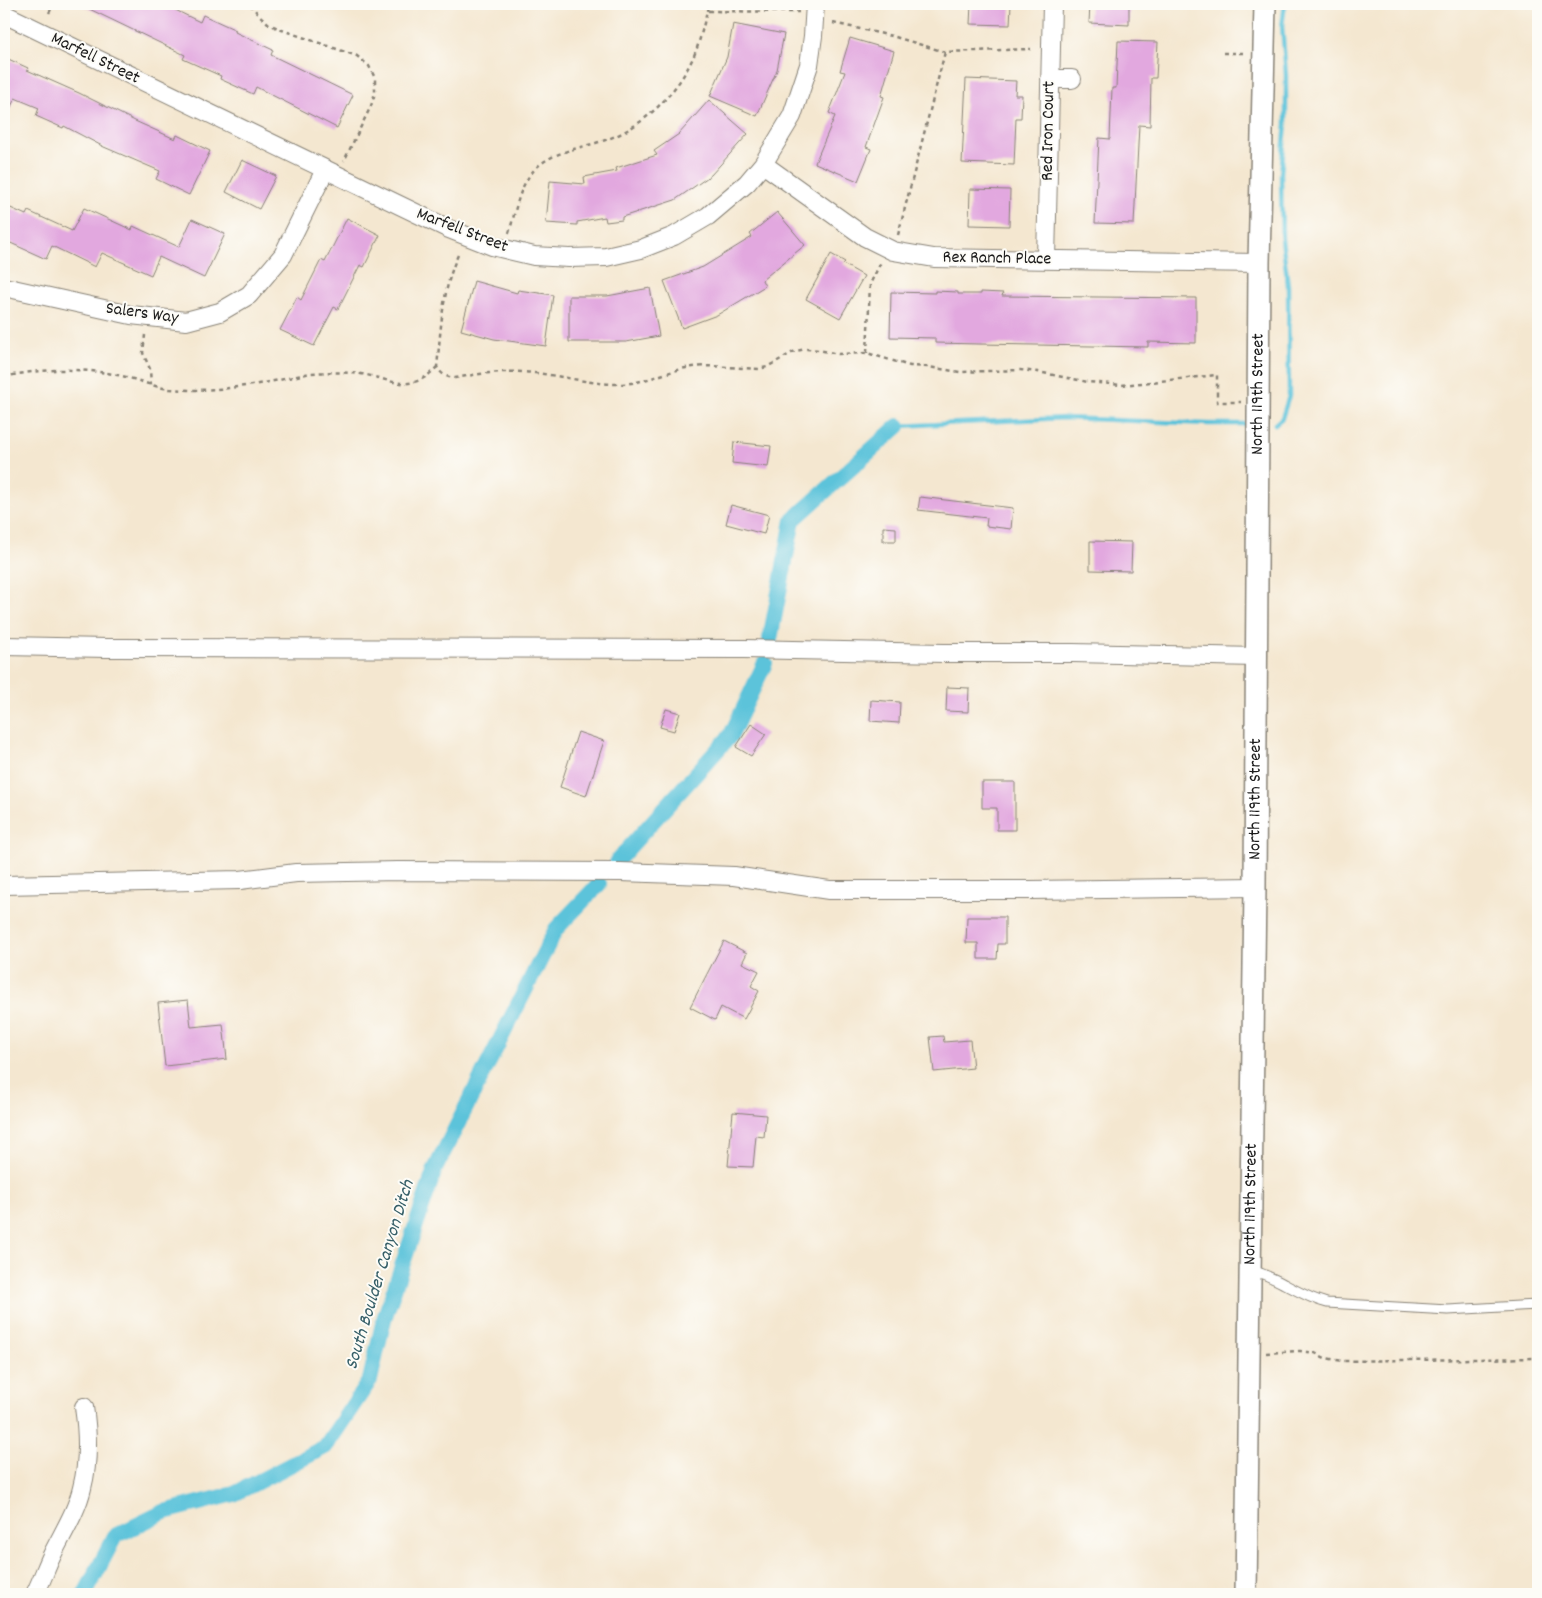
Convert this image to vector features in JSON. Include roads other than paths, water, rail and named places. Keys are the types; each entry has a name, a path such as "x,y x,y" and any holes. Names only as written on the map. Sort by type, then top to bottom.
{"street":[{"name":"Red Iron Court","path":"1046,259 1052,4"},
{"name":"North 119th Street","path":"1246,1594 1256,887 1259,263 1266,4"},
{"name":"Marfell Street","path":"4,14 333,168 442,225 492,246 534,256 569,258 606,257 641,249 674,236 708,216 747,183 763,164 792,116 809,65 813,36 808,8"},
{"path":"1050,79 1072,79"},
{"name":"Rex Ranch Place","path":"763,164 865,237 893,251 934,258 1259,263"},
{"name":"Salers Way","path":"4,288 131,315 186,321 220,312 249,295 283,255 333,168"},
{"path":"4,646 107,648 744,649 1257,657"},
{"path":"4,885 240,880 296,873 398,871 620,872 734,876 829,890 1256,887"},
{"path":"36,1594 82,1489 88,1431 84,1407"}],"lane":[{"path":"1251,1269 1283,1283 1300,1294 1316,1301 1328,1303 1448,1310 1538,1305"}],"waterway":[{"path":"1275,424 1282,418 1289,396 1288,285 1282,239 1281,173 1286,125 1286,75 1282,26 1285,4"},
{"path":"898,426 1065,418 1245,424"},
{"name":"South Boulder Canyon Ditch","path":"770,639 793,520 898,426"},
{"name":"South Boulder Canyon Ditch","path":"617,861 731,735 765,663"},
{"name":"South Boulder Canyon Ditch","path":"85,1594 115,1536 164,1512 234,1494 325,1447 370,1380 384,1319 435,1169 556,929 599,884"}]}
